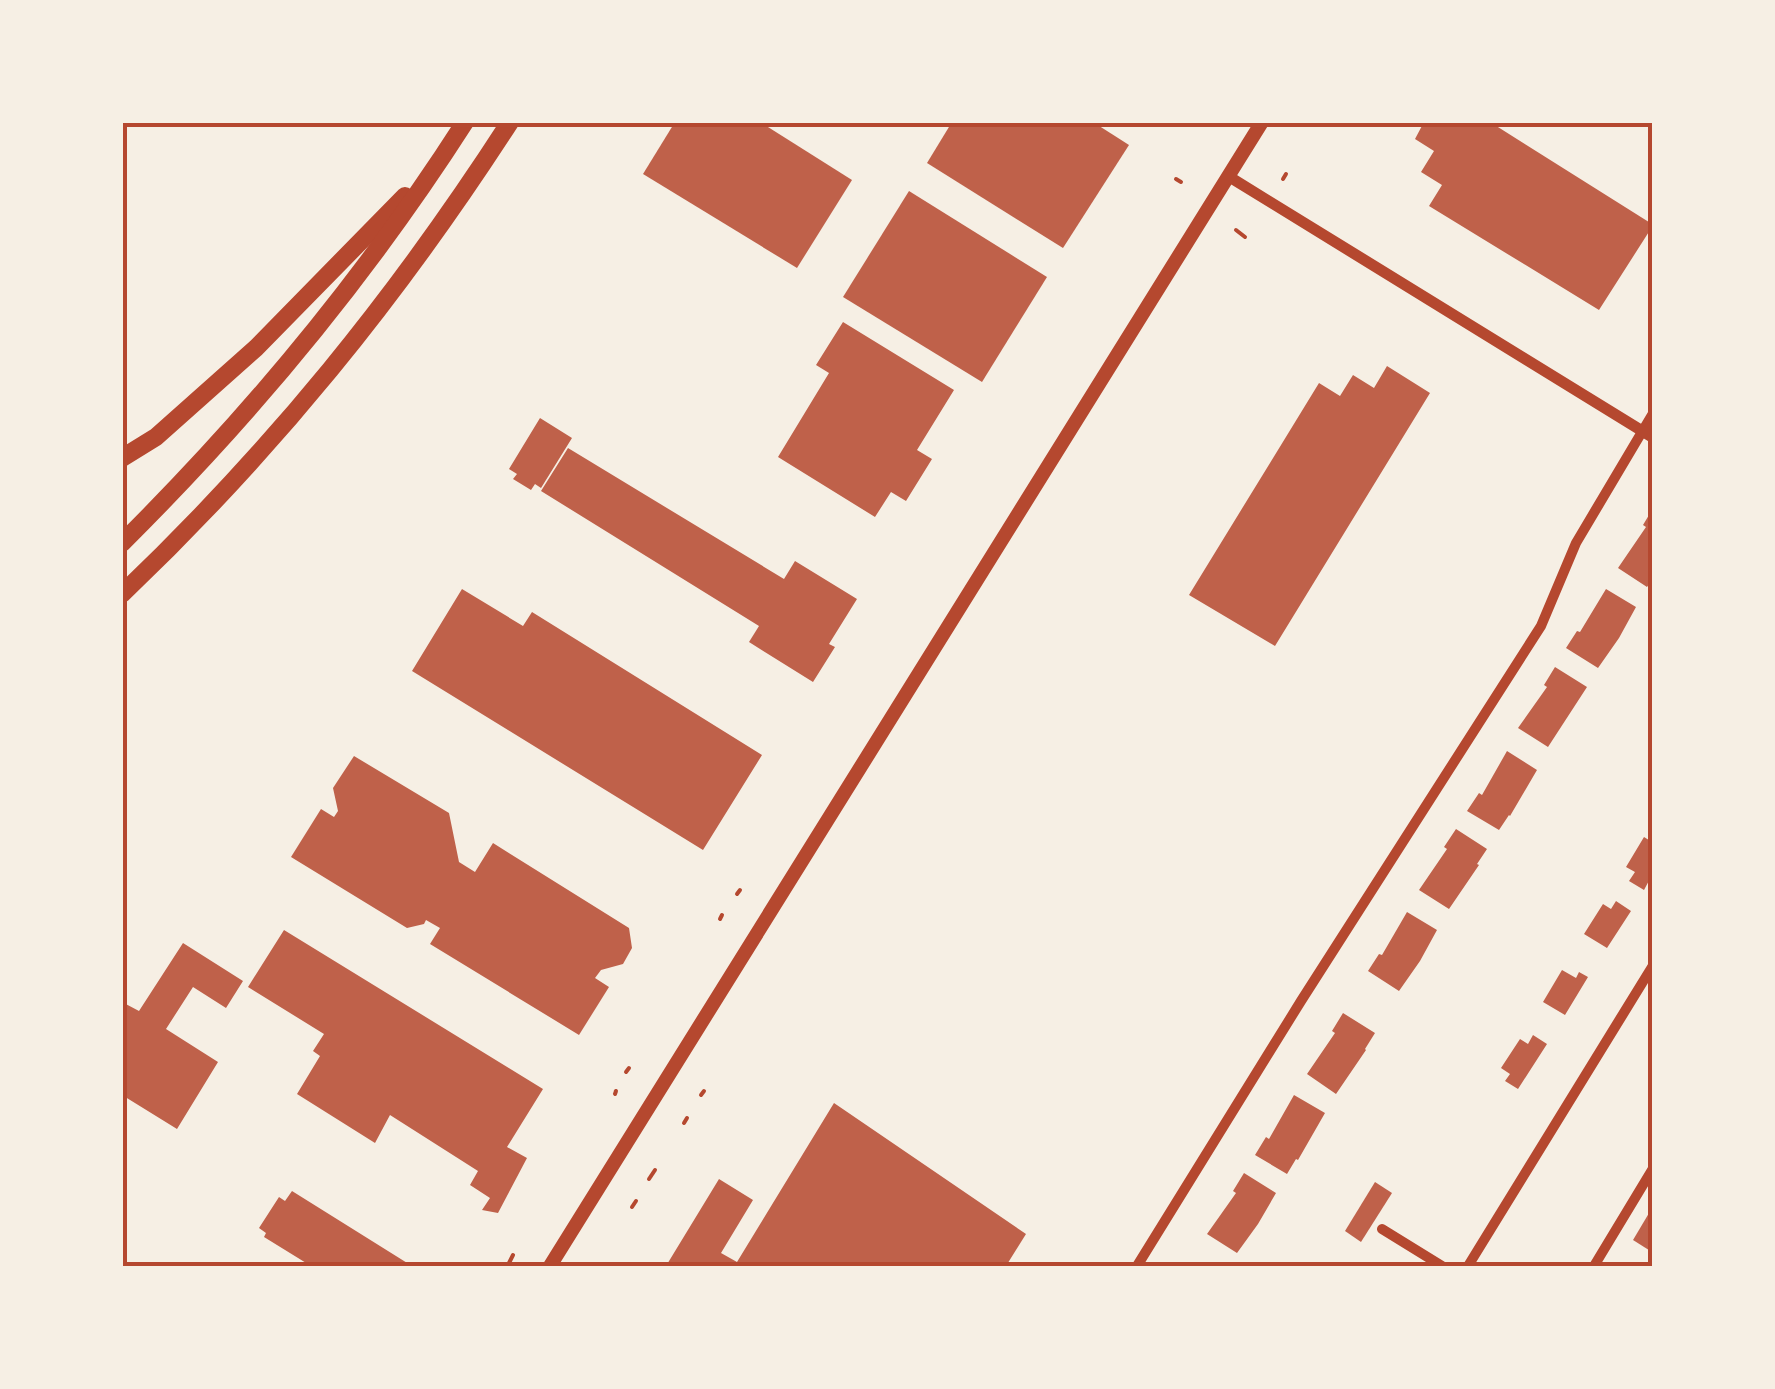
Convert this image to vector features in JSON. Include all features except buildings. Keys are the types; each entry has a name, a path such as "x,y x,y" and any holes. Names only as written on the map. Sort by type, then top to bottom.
{"highway":[{"path":"122,543 225,436 292,359 366,266 465,122"},
{"path":"122,594 225,492 322,383 404,278 510,122"},
{"path":"122,458 156,437 256,348 440,160"}],"main road":[{"path":"550,1266 1262,122"}],"street":[{"path":"1228,176 1648,434"},
{"path":"1137,1266 1300,1001 1542,626 1576,542 1648,434 1652,415"},
{"path":"1468,1266 1652,967"},
{"path":"1594,1266 1652,1170"},
{"path":"1382,1229 1442,1266"}],"path":[{"path":"1236,230 1245,237"},
{"path":"649,1180 655,1170"},
{"path":"632,1207 636,1200"},
{"path":"509,1263 513,1255"}]}
